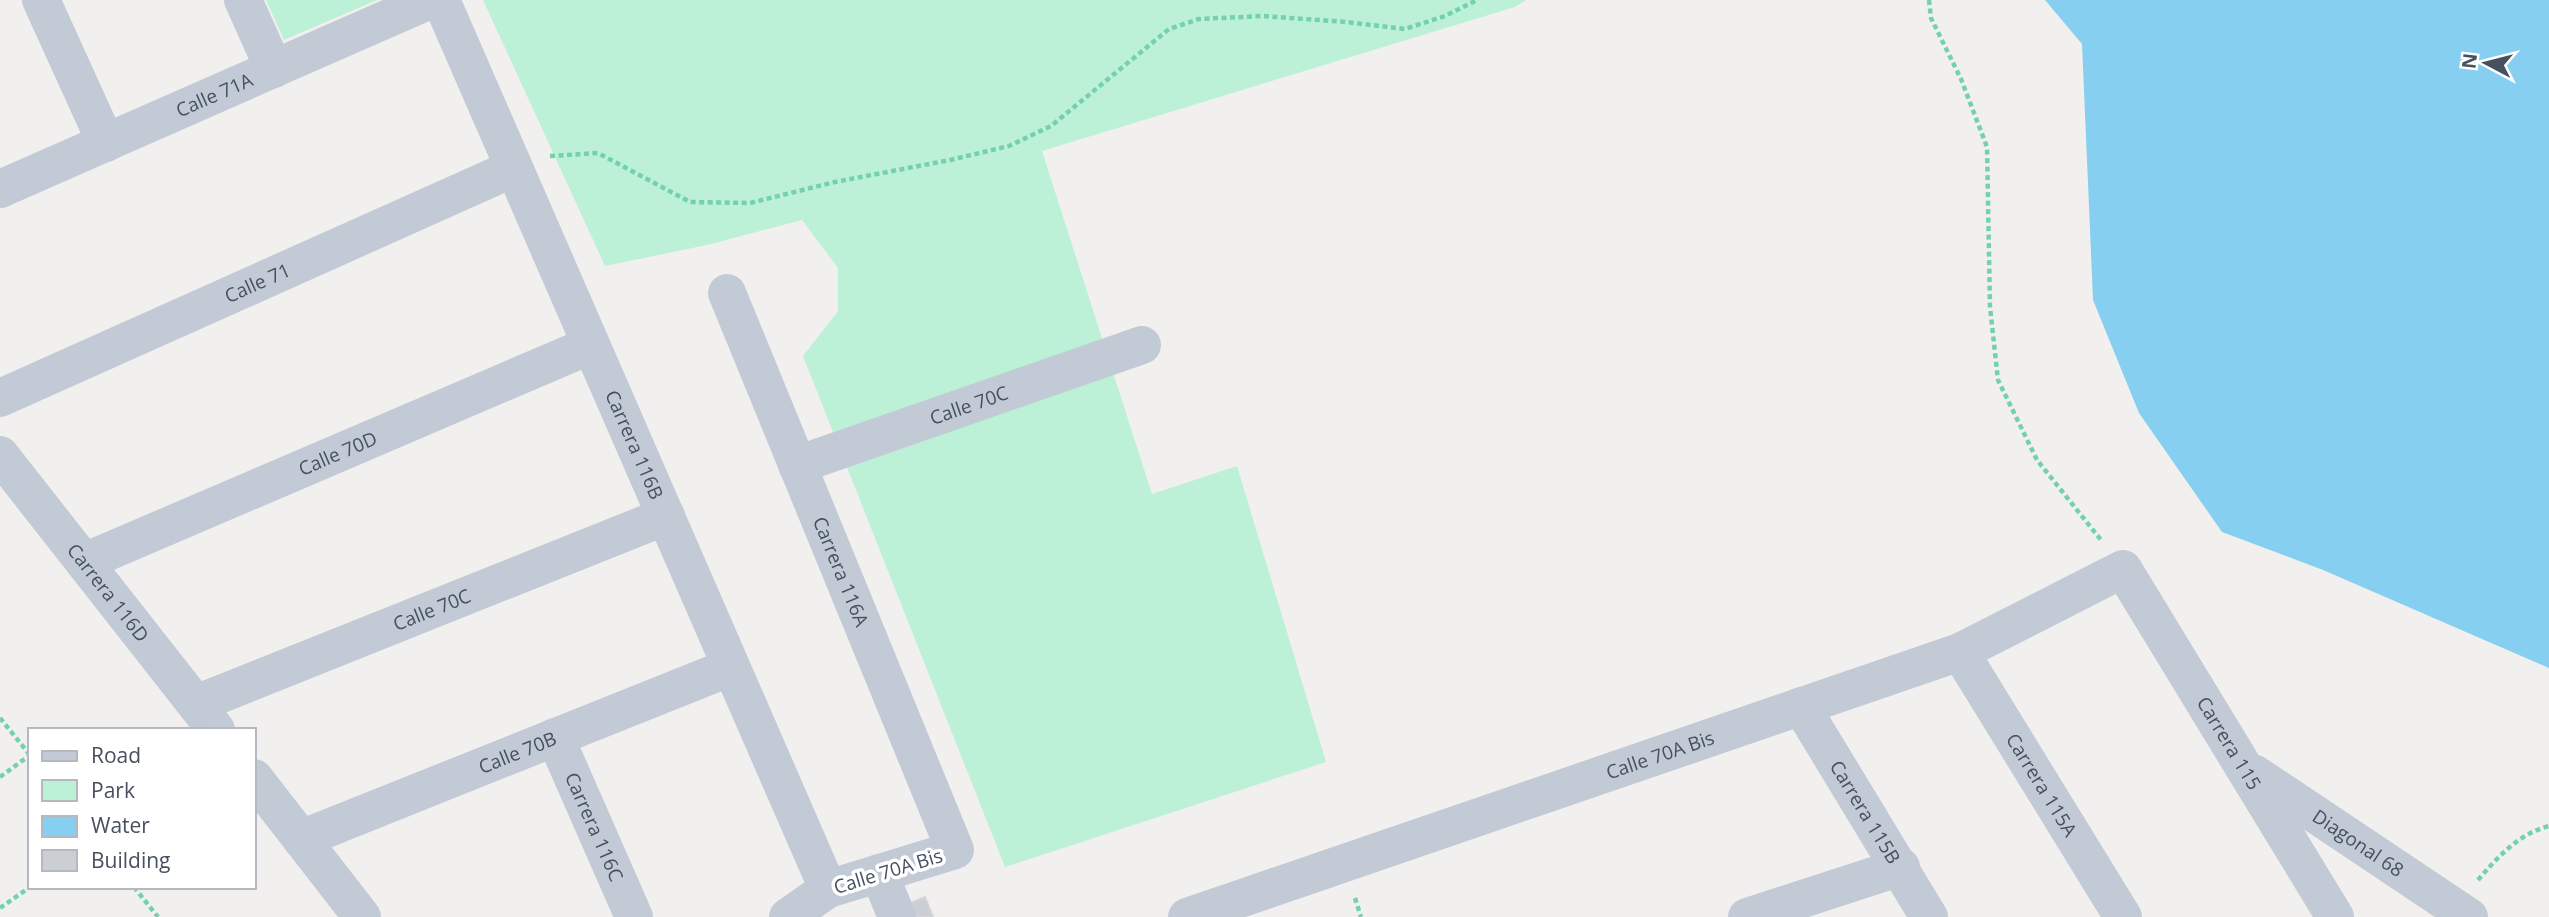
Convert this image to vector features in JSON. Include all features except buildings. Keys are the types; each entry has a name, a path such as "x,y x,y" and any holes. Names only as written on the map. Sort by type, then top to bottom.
{"street":[{"path":"41,0 106,143"},
{"path":"243,0 274,69"},
{"name":"Calle 71A","path":"0,189 430,0"},
{"name":"Carrera 116B","path":"441,0 828,889"},
{"name":"Calle 71","path":"0,398 514,168"},
{"name":"Carrera 116A","path":"727,293 955,850"},
{"name":"Calle 70D","path":"84,562 591,345"},
{"name":"Calle 70C","path":"797,465 1142,345"},
{"name":"Carrera 116D","path":"0,455 206,717"},
{"name":"Calle 70C","path":"206,717 666,516"},
{"name":"Calle 70A Bis","path":"1187,917 1960,652 2123,569"},
{"name":"Carrera 115","path":"2123,569 2335,917"},
{"name":"Carrera 115A","path":"1960,652 2123,917"},
{"name":"Calle 70B","path":"301,839 732,667"},
{"name":"Carrera 115B","path":"1801,706 1929,917"},
{"name":"Carrera 116C","path":"555,737 634,917"},
{"name":"Diagonal 68","path":"2246,768 2461,912"},
{"path":"256,781 362,917"},
{"name":"Calle 70A Bis","path":"788,917 828,889 955,850"},
{"path":"1747,917 1901,867"},
{"path":"879,873 897,917"}],"path":[{"path":"514,168 532,157 598,153 690,202 750,203 835,182 1009,146 1051,126 1169,29 1199,19 1264,16 1405,29 1445,16 1477,0"},
{"path":"1929,0 1931,18 1961,79 1987,147 1990,307 1998,380 2037,460 2123,569"},
{"path":"0,718 28,753"},
{"path":"0,777 28,756"},
{"path":"2461,912 2501,854 2531,831 2549,825"},
{"path":"0,908 28,888"},
{"path":"136,889 158,917"}],"green space":[{"path":"266,0 377,0 284,40"},
{"path":"483,0 1526,0 1515,7 1042,151 1152,494 1237,466 1326,762 1005,867 803,356 838,311 838,268 802,220 707,245 605,266"}],"water":[{"path":"2045,0 2549,0 2549,668 2323,570 2222,532 2139,413 2093,300 2082,44"}]}
